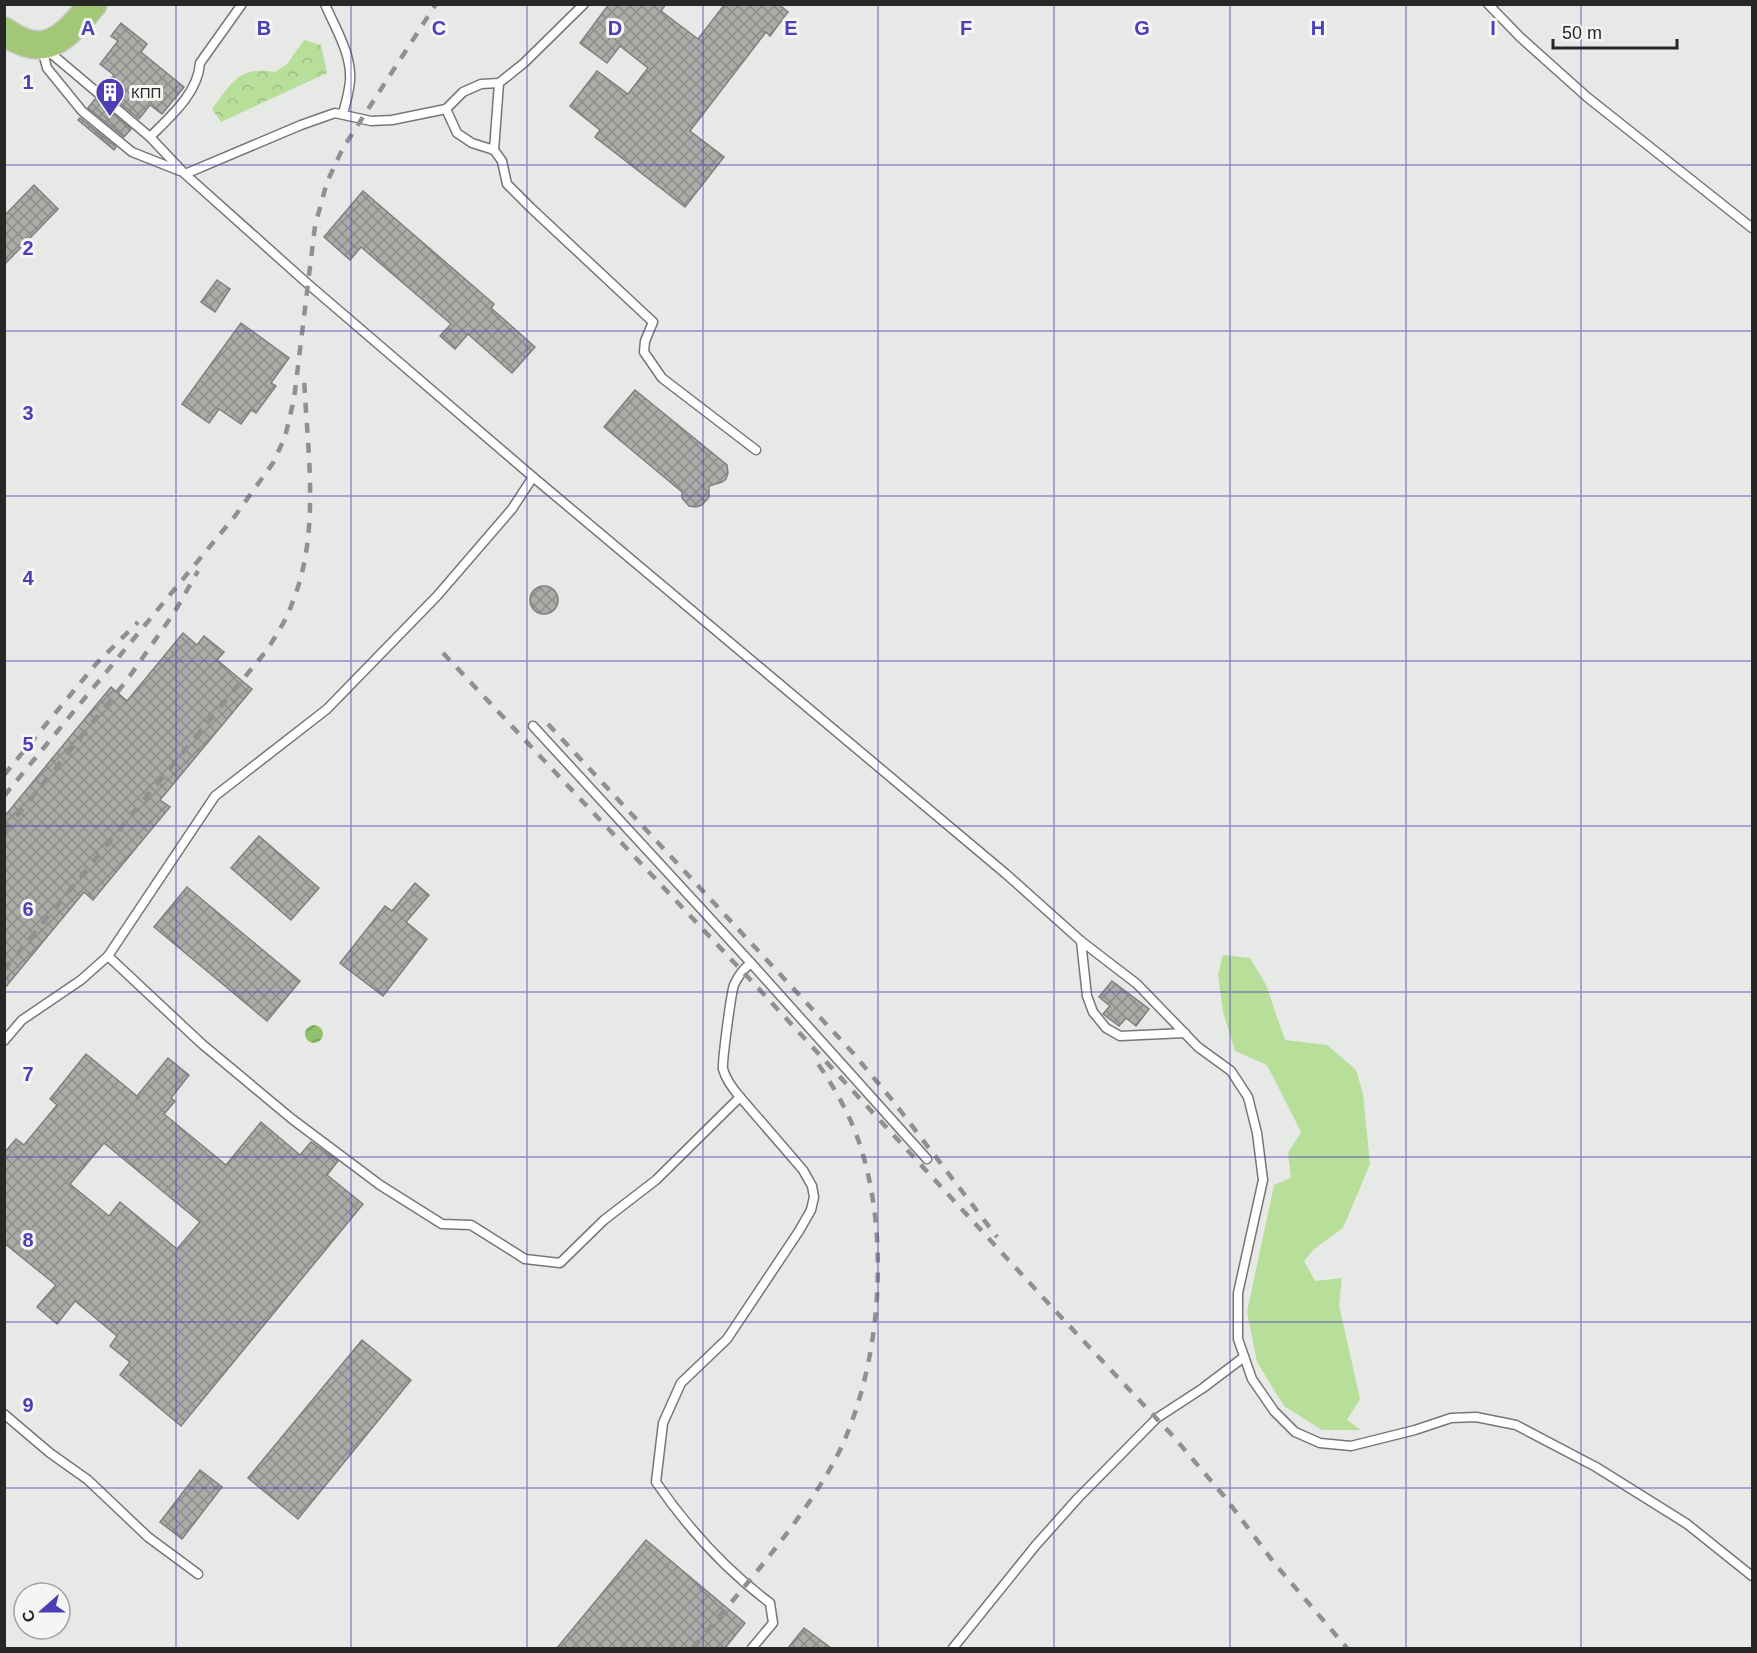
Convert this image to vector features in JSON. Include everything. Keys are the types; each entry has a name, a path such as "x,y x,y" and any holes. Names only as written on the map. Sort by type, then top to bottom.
{"main road":[{"path":"4,31 26,44 42,45 55,42 69,32 93,4"}],"lane":[{"path":"150,137 187,96 200,73 200,63 242,4"},
{"path":"325,4 350,66 350,81 344,113"},
{"path":"42,45 47,68 82,111 132,152 185,174 335,113 344,113 371,121 392,120 446,109 463,92 481,84 499,83 524,63 584,4"},
{"path":"1488,4 1520,37 1587,97 1752,228"},
{"path":"42,45 150,137 185,174 308,284 533,477 1006,873 1081,941 1137,984 1198,1047 1231,1071 1248,1097 1257,1133 1263,1180 1238,1293 1238,1339 1252,1379 1274,1412 1295,1432 1320,1443 1351,1446 1416,1430 1451,1418 1476,1417 1516,1425 1596,1467 1687,1524 1752,1576"},
{"path":"494,150 499,83"},
{"path":"446,109 457,133 472,143 494,150 502,160 507,184 653,322 645,341 644,352 662,378 756,450"},
{"path":"4,1041 22,1020 81,980 108,956 215,796 327,709 437,596 512,508 533,477"},
{"path":"533,726 927,1159"},
{"path":"1081,941 1087,996 1093,1012 1106,1028 1120,1036 1185,1033"},
{"path":"108,956 202,1044 292,1119 380,1185 442,1224 471,1225 525,1259 560,1263 604,1220 656,1180 740,1097"},
{"path":"751,963 742,970 734,986 723,1069 730,1084 740,1097 802,1170 812,1186 814,1197 811,1210 799,1231 727,1339 681,1383 663,1424 656,1482 677,1512 745,1584 770,1603 773,1623 752,1648"},
{"path":"953,1648 1036,1545 1156,1418 1203,1388 1244,1357"},
{"path":"4,1414 50,1453 88,1480 148,1537 198,1574"}],"green space":[{"path":"304,40 321,45 327,73 221,122 212,109 237,78 252,72 275,72 287,64"},
{"path":"1223,955 1250,958 1266,985 1285,1040 1327,1045 1356,1070 1363,1094 1370,1164 1343,1228 1314,1249 1304,1261 1315,1281 1342,1278 1339,1305 1360,1399 1347,1420 1361,1430 1322,1430 1284,1406 1257,1362 1247,1312 1274,1185 1291,1178 1288,1153 1301,1132 1267,1065 1235,1051 1223,1012 1218,974"}],"water":[{"path":"314,1025 320,1028 323,1034 320,1040 314,1043 308,1040 305,1034 308,1028"}],"building":[{"path":"609,4 666,4 661,11 698,39 725,4 778,4 788,12 770,36 766,32 690,131 724,157 685,207 595,137 600,130 570,106 597,71 628,94 648,68 620,46 607,63 580,43"},
{"path":"121,23 147,44 141,52 184,87 162,114 150,105 139,119 103,89 114,75 100,64 118,41 111,36"},
{"path":"95,99 131,129 124,137 88,108"},
{"path":"80,118 116,147 114,150 78,120"},
{"path":"34,185 58,209 4,265 4,216"},
{"path":"363,191 494,304 491,308 535,347 512,373 468,334 455,349 440,336 451,324 361,247 350,260 324,237"},
{"path":"217,280 230,289 215,312 201,302"},
{"path":"241,323 289,358 271,383 276,386 256,413 251,410 241,424 219,409 209,423 182,404"},
{"path":"635,390 727,465 726,479 709,486 709,497 702,505 689,506 682,498 682,492 604,427"},
{"path":"544,586 554,590 558,600 554,610 544,614 534,610 530,600 534,590"},
{"path":"183,633 197,645 204,636 224,652 217,660 252,689 160,800 170,807 93,900 84,892 4,989 4,817 111,687 127,701"},
{"path":"259,836 319,888 291,920 231,868"},
{"path":"415,883 429,895 406,922 427,939 383,996 340,963 385,906 392,911"},
{"path":"187,887 300,981 267,1021 154,927"},
{"path":"1112,981 1149,1009 1136,1026 1126,1018 1119,1026 1103,1014 1110,1006 1099,997"},
{"path":"86,1054 137,1096 168,1058 189,1075 171,1098 175,1101 164,1114 226,1165 261,1122 300,1155 311,1142 338,1161 327,1175 363,1204 181,1426 120,1375 130,1362 110,1346 117,1336 75,1301 57,1324 37,1307 56,1285 4,1243 4,1153 16,1139 24,1145 57,1105 50,1099","holes":["104,1143 200,1222 177,1249 120,1202 109,1216 70,1184"]},
{"path":"362,1340 411,1380 298,1519 248,1478"},
{"path":"200,1470 222,1487 182,1539 160,1522"},
{"path":"646,1540 745,1623 725,1648 557,1648"},
{"path":"804,1628 831,1648 788,1648"}],"railway":[{"path":"4,796 235,516 273,463 285,437 294,399 315,226 327,182 343,148 436,4"},
{"path":"4,970 267,650 285,620 302,574 310,518 304,376"},
{"path":"4,832 127,680 174,613 198,571"},
{"path":"4,775 96,664 138,622"},
{"path":"443,653 759,989 1172,1435 1224,1496 1275,1564 1347,1648"},
{"path":"548,724 853,1053 893,1101 997,1237"},
{"path":"693,1648 787,1533 821,1485 851,1425 863,1387 876,1305 878,1263 876,1222 870,1182 860,1145 846,1110 813,1057"}],"place":[{"name":"КПП","path":"110,118"}]}
